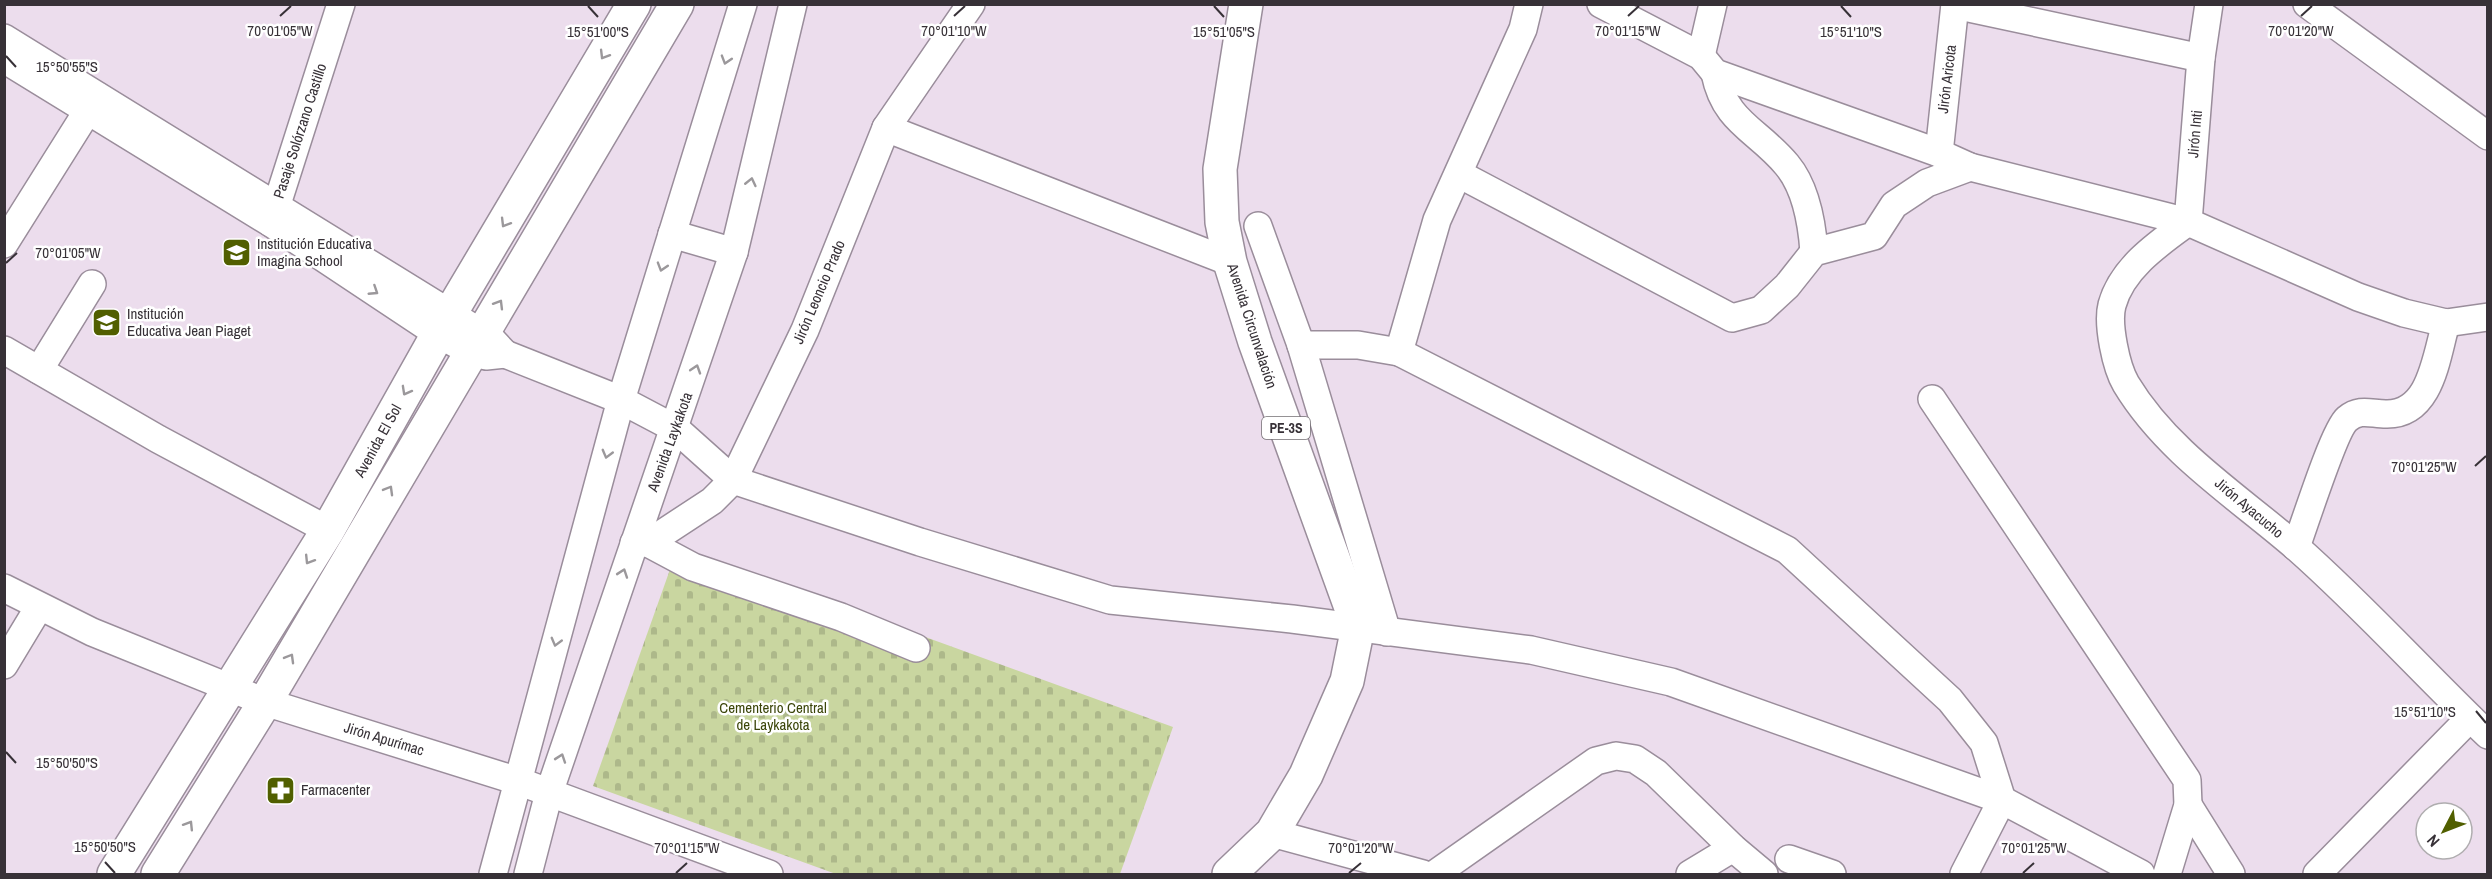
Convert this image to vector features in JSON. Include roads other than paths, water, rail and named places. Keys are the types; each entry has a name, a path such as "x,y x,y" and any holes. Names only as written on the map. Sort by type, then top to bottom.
{"main road":[{"name":"Avenida El Sol","path":"114,874 328,530 445,324 634,4"},
{"path":"158,874 486,346 677,4"},
{"name":"Avenida Circunvalación","path":"1229,874 1272,833 1306,775 1336,712 1356,647 1373,629 1255,342 1230,262 1222,222 1220,169 1246,4"},
{"name":"Avenida Circunvalación","path":"1211,874 1272,833"}],"street":[{"name":"Pasaje Solórzano Castillo","path":"273,215 341,4"},
{"path":"492,874 621,400 743,4"},
{"name":"Jirón Leoncio Prado","path":"641,543 712,501 733,480 805,330 886,128 971,4"},
{"path":"1399,352 1437,220 1522,29 1529,4"},
{"path":"1601,4 1708,64 1970,167 2188,222 2358,297 2446,323 2487,317"},
{"path":"1713,4 1708,64 1733,117 1764,141 1788,167 1801,190 1812,223 1814,252"},
{"name":"Jirón Inti","path":"2188,222 2200,58 2209,4"},
{"path":"2307,4 2487,136"},
{"path":"1955,5 2200,58"},
{"name":"Jirón Aricota","path":"1939,153 1955,5"},
{"name":"Avenida Laykakota","path":"528,874 549,793 641,543 735,252 788,6"},
{"path":"4,38 93,103 445,324 486,346 621,400 676,429 733,480 920,542 1110,600 1373,629 1531,650 1671,682 2002,800 2141,874"},
{"path":"4,59 93,103"},
{"path":"4,244 93,103"},
{"path":"886,128 1230,262"},
{"path":"1459,174 1732,318 1761,310 1787,286 1814,252 1874,236 1894,205 1927,183 1970,167"},
{"name":"Jirón Ayacucho","path":"2188,222 2154,247 2126,277 2112,305 2111,338 2125,383 2173,446 2296,548 2365,612 2479,727"},
{"path":"1257,226 1301,345 1373,629"},
{"path":"672,234 735,252"},
{"path":"39,370 92,284"},
{"path":"2296,548 2336,438 2346,420 2364,411 2387,414 2408,411 2426,391 2446,323"},
{"path":"1301,345 1358,345 1399,352 1787,550 1853,607 1950,700 1984,743 2002,800 1964,874"},
{"path":"4,350 158,438 328,530"},
{"path":"1932,399 2187,780 2188,805 2167,874"},
{"path":"641,543 693,567 841,617 916,648"},
{"name":"Jirón Apurímac","path":"4,588 92,632 265,702 518,781 769,874"},
{"path":"4,665 39,607"},
{"path":"2317,874 2479,727"},
{"path":"1435,874 1596,761 1616,756 1635,759 1656,773 1733,848 1764,874"},
{"path":"2188,805 2231,874"},
{"path":"1272,833 1423,874"},
{"path":"1690,874 1733,848"},
{"path":"1790,859 1832,874"}],"place":[{"name":"Institución Educativa Imagina School","path":"236,253"},
{"name":"Institución Educativa Jean Piaget","path":"106,323"},
{"name":"Farmacenter","path":"280,790"}],"park label":[{"name":"Cementerio Central de Laykakota","path":"773,716"}]}
